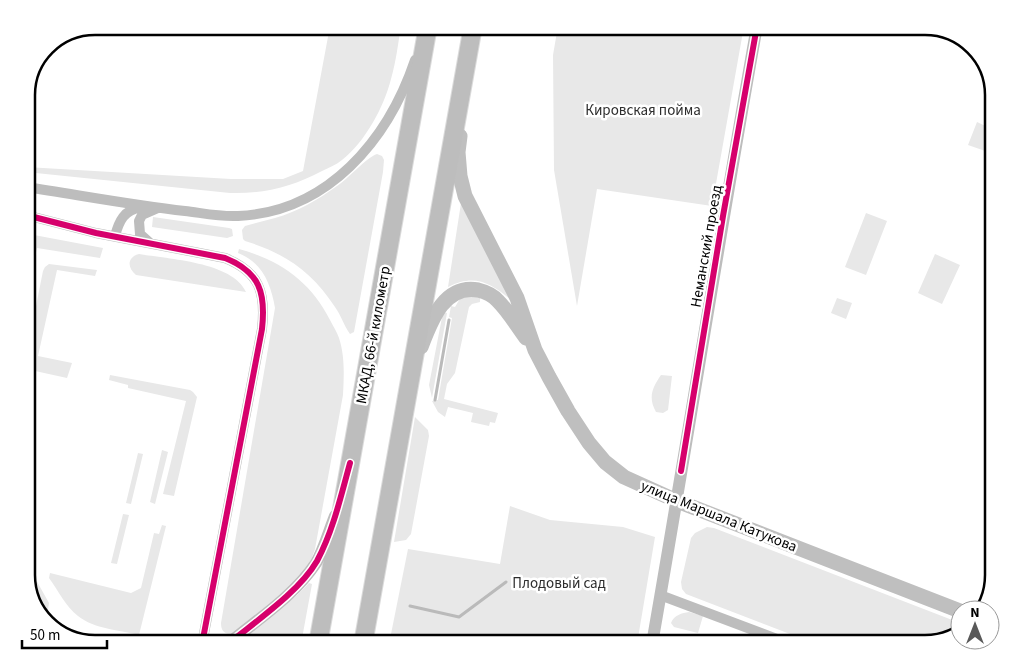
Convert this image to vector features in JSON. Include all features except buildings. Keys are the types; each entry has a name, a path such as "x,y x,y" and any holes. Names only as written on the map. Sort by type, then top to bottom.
{"highway":[{"name":"МКАД, 66-й километр","path":"320,635 426,35"},
{"path":"365,635 471,35"}],"main road":[{"name":"улица Маршала Катукова","path":"465,72 458,152 462,182 466,196 517,298 535,350"},
{"name":"улица Маршала Катукова","path":"411,377 429,325 444,300 456,292 472,289 486,292 498,300 535,350 568,411 589,443 605,462 624,477 677,500 950,606"}],"street":[{"path":"35,188 159,208 226,216 274,210 316,192 346,170 368,148 390,117 412,69 425,35"},
{"name":"Неманский проезд","path":"653,635 755,35"},
{"path":"115,236 122,216 129,210 147,206"},
{"path":"152,244 140,234 139,221 142,215 159,208"},
{"path":"35,217 152,244 225,258 238,263 248,272 256,281 262,293 264,308 262,329 204,635"},
{"path":"239,635 292,591 316,562 339,503 350,463"},
{"path":"660,595 766,635"}],"green space":[{"path":"328,35 400,35 396,60 388,90 366,134 335,165 300,181 266,191 230,193 35,173 35,168 231,179 283,179 303,171"},
{"name":"Кировская пойма","path":"556,35 742,35 712,206 597,189 577,306 554,170 553,55"},
{"path":"977,122 985,126 985,151 968,145"},
{"path":"377,154 382,156 384,160 383,172 354,332 350,334 337,310 307,274 273,251 245,241 242,230 245,226 300,209 330,191 368,159"},
{"path":"461,203 510,299 495,288 481,282 466,281 448,287"},
{"path":"866,213 887,221 866,275 845,267"},
{"path":"153,217 229,228 232,229 233,236 227,238 152,227"},
{"path":"35,235 103,248 100,258 37,248 35,256"},
{"path":"239,249 268,259 281,266 293,274 314,294 338,336 341,345 344,373 343,395 315,549 310,563 302,576 233,634 224,632 221,623 275,308 268,282 264,275 253,262 238,253"},
{"path":"139,254 182,260 214,268 228,274 239,282 246,292 136,275 131,269 130,260"},
{"path":"935,254 960,265 942,304 918,293"},
{"path":"49,264 97,270 95,276 57,270 38,356 72,363 67,378 35,371 35,311 45,267"},
{"path":"480,296 480,302 469,307 455,373 447,384 444,399 498,413 495,423 490,422 489,426 471,422 473,413 448,407 445,417 438,412 432,401 438,400 452,318 449,317 451,306 455,307 461,297"},
{"path":"837,298 852,303 846,319 831,313"},
{"path":"443,312 447,313 432,398 429,385"},
{"path":"110,375 190,390 197,397 174,496 163,494 186,401 128,388 128,385 109,380"},
{"path":"661,375 672,376 668,410 663,413 656,412 652,402 653,389"},
{"path":"415,417 428,430 429,436 411,534 406,540 394,542"},
{"path":"162,450 168,452 155,504 150,502"},
{"path":"138,453 143,454 131,504 126,503"},
{"name":"Плодовый сад","path":"510,506 550,520 623,527 655,537 639,635 391,635 408,549 500,564"},
{"path":"123,514 129,515 117,564 111,563"},
{"path":"162,525 166,526 139,635 99,626 84,620 70,608 49,578 50,573 131,593 141,588 154,533 159,534"},
{"path":"707,527 714,528 950,619 950,630 925,635 793,635 686,594 682,589 681,582 691,538 695,533"},
{"path":"35,578 49,603 46,611 38,594"},
{"path":"309,583 312,584 303,635 246,635 297,595"},
{"path":"689,612 703,616 698,633 674,627 671,623 676,616"}],"waterway":[{"path":"435,400 449,320"},
{"path":"410,606 459,617 506,582"}],"cycle path":[{"path":"681,471 755,35"},
{"path":"35,217 96,233 225,258 246,270 258,285 263,305 262,329 204,635"},
{"path":"240,635 288,595 309,573 317,561 332,526 350,463"}]}
